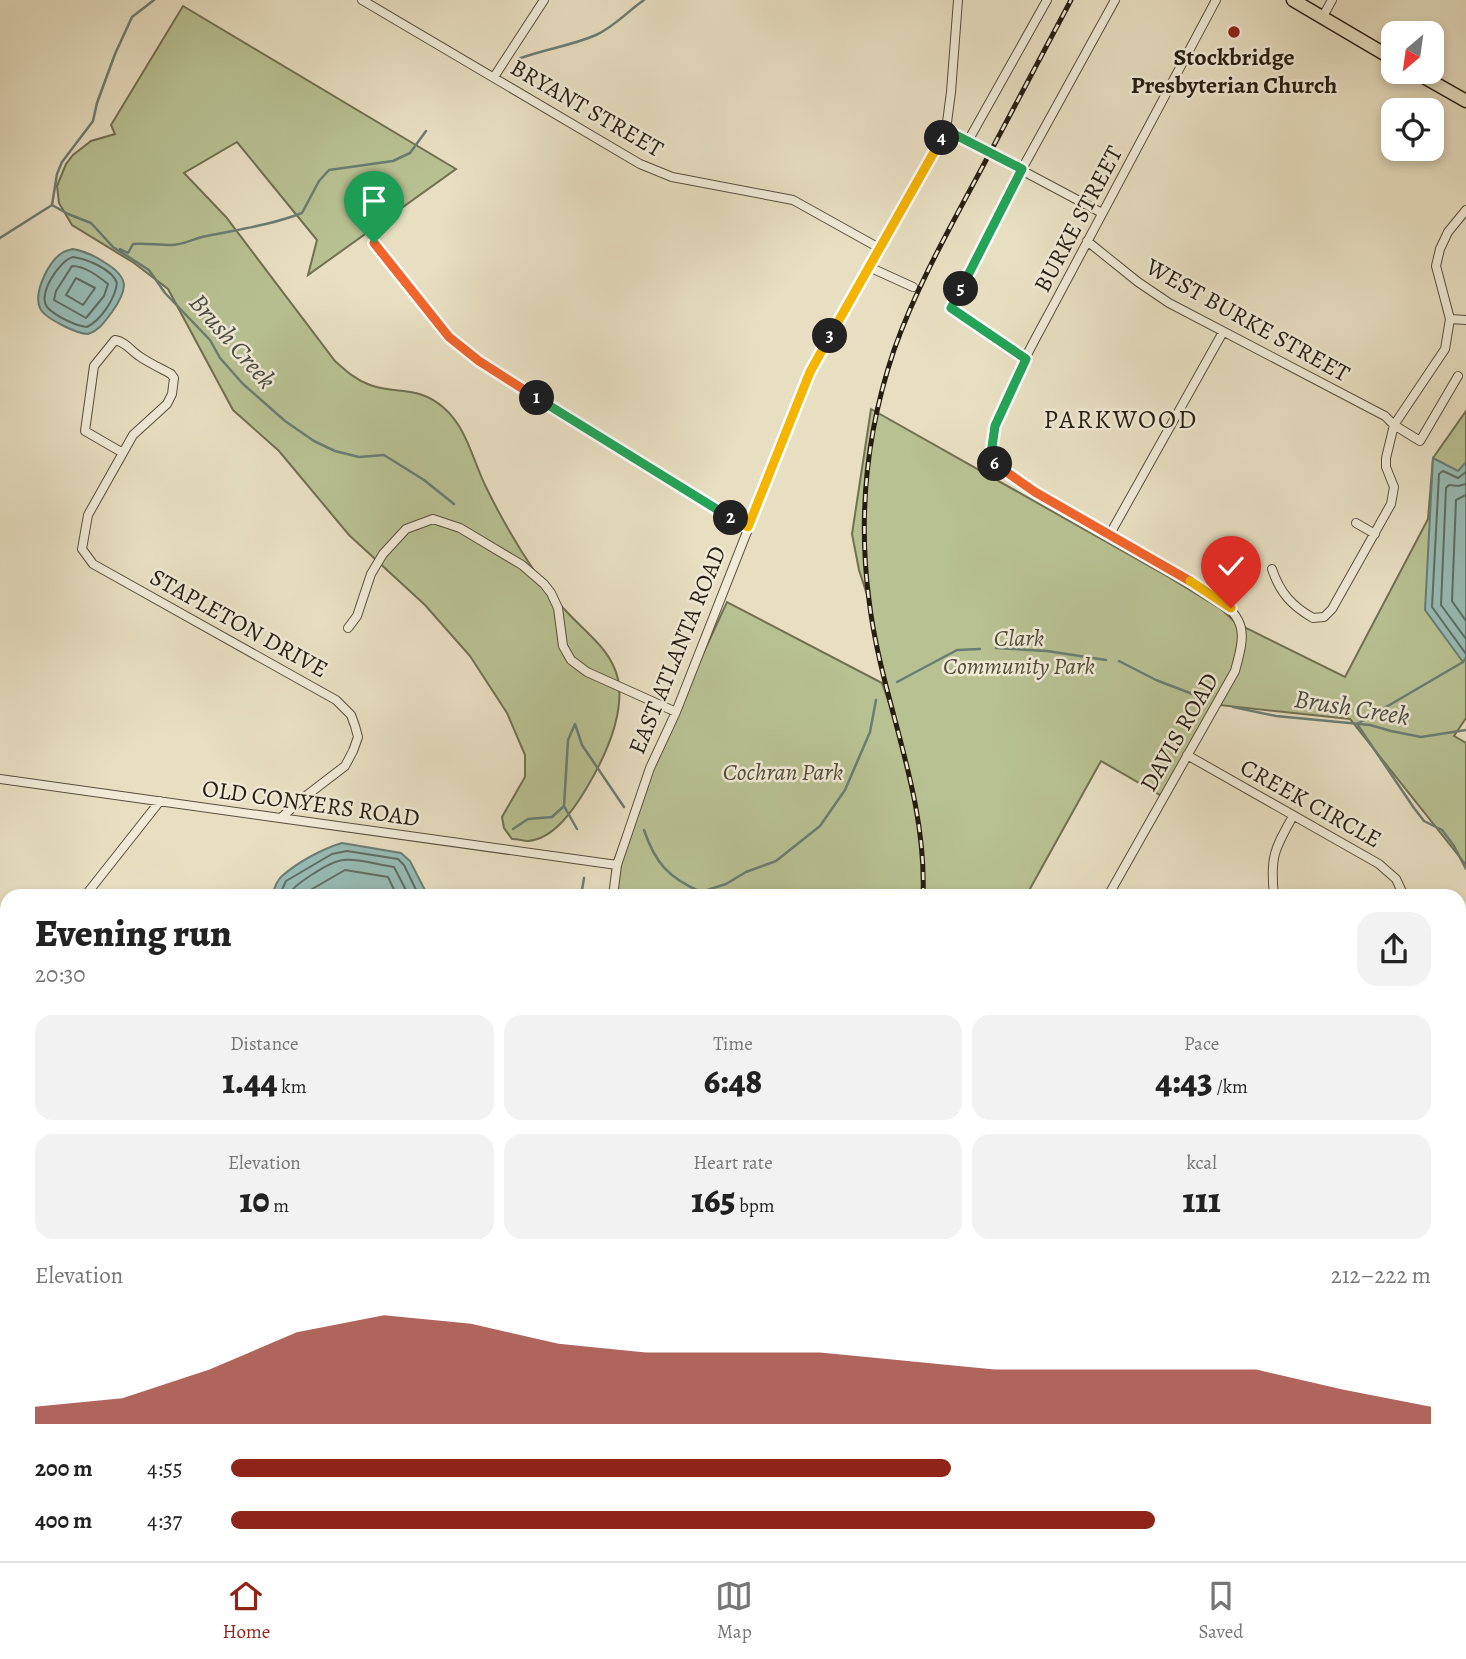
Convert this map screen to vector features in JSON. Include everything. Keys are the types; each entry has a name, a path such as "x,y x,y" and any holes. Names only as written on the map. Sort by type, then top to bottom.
{"highway":[{"path":"1293,0 1381,52"},
{"path":"1436,84 1466,101"}],"street":[{"name":"BRYANT STREET","path":"362,0 640,164 672,177 793,200 881,249"},
{"path":"494,77 544,0"},
{"name":"EAST ATLANTA ROAD","path":"614,889 617,865 650,768 676,712 810,372 946,130 958,0"},
{"path":"968,141 1047,0"},
{"path":"1026,359 951,308 1022,169 1115,0"},
{"name":"BURKE STREET","path":"990,461 995,426 1026,359 1216,0"},
{"path":"1322,18 1332,0"},
{"path":"946,130 1102,213"},
{"path":"1272,569 1279,588 1289,601 1313,618 1324,617 1332,609 1387,515 1394,487 1386,467 1386,458 1394,425 1441,356 1448,340 1450,319 1436,266 1448,232 1466,210"},
{"name":"WEST BURKE STREET","path":"1087,241 1159,296 1385,416 1420,442 1458,376"},
{"path":"374,243 449,337 479,361 701,501 748,527"},
{"path":"869,267 913,287"},
{"path":"1450,319 1466,320"},
{"path":"1110,534 1223,332"},
{"name":"STAPLETON DRIVE","path":"123,453 85,431 94,366 117,339 174,378 172,394 167,404 133,435 123,453 88,515 82,549 93,564 336,700 351,715 358,737 345,766 282,817"},
{"name":"DAVIS ROAD","path":"990,461 1035,492 1213,594 1231,608 1241,623 1243,644 1235,671 1112,889"},
{"name":"STAPLETON DRIVE","path":"348,628 357,616 371,574 383,554 406,529 433,519 460,528 522,565 544,584 558,608 565,651 571,660 587,672 676,712"},
{"path":"1356,523 1375,534"},
{"name":"CREEK CIRCLE","path":"1187,755 1380,864 1396,879 1401,889"},
{"name":"OLD CONYERS ROAD","path":"0,779 617,865"},
{"path":"91,889 160,801"},
{"path":"1274,889 1272,861 1279,840 1293,816"}],"green space":[{"path":"183,6 456,169 308,275 317,240 237,142 184,173 226,217 335,361 365,383 425,396 452,416 464,435 498,510 530,564 555,599 604,650 615,668 618,679 618,707 606,751 569,814 555,829 537,839 512,839 504,828 502,817 525,777 525,755 507,713 470,656 425,605 349,535 279,451 233,410 168,289 134,263 72,225 59,203 57,186 66,164 91,141 115,134 111,125"},
{"path":"871,409 1165,575 1221,609 1236,623 1345,677 1428,519 1433,458 1466,411 1466,718 1454,736 1466,743 1466,865 1350,719 1219,705 1235,671 1187,755 1167,799 1101,761 1030,889 611,889 613,864 641,788 727,602 882,683 900,735 852,534"}],"water":[{"path":"73,249 112,267 124,284 124,290 112,312 99,328 88,334 54,321 43,312 38,301 40,286 47,270 63,252"},
{"path":"1433,458 1458,471 1466,462 1466,657 1463,662 1425,610"},
{"path":"342,843 401,853 410,861 424,889 275,889 278,880 288,871"}],"waterway":[{"path":"52,205 57,174 62,162 93,121 115,54 132,17 154,0"},
{"path":"518,59 603,32 644,0"},
{"path":"120,249 128,253 133,244 180,244 302,213 319,181 329,170 393,161 410,153 426,131"},
{"name":"Brush Creek","path":"52,205 91,223 113,247 149,270 165,293 210,340 220,358 243,384 285,421 314,441 335,451 359,457 384,455 424,480 454,504"},
{"name":"Brush Creek","path":"0,238 52,205"},
{"name":"Brush Creek","path":"996,648 1047,651 1106,660"},
{"name":"Brush Creek","path":"897,682 957,650 980,649"},
{"name":"Brush Creek","path":"1119,661 1156,680 1203,698"},
{"path":"1357,724 1463,662"},
{"name":"Brush Creek","path":"710,889 776,861 820,826 845,790 870,732 876,700"},
{"name":"Brush Creek","path":"1233,707 1276,716 1370,725 1421,737 1466,730"},
{"name":"Brush Creek","path":"575,724 582,745 624,807"},
{"path":"513,829 528,819 552,817 564,806 568,740 575,724"},
{"path":"1357,724 1414,808 1424,821 1442,830 1466,869"},
{"path":"564,806 577,829"},
{"name":"Brush Creek","path":"644,830 658,860 672,875 695,889"},
{"path":"582,889 584,878"}],"railway":[{"path":"923,889 918,820 883,674 869,600 864,537 871,442 885,380 913,302 1071,0"}],"place":[{"name":"Stockbridge Presbyterian Church","path":"1234,32"}],"district":[{"name":"PARKWOOD","path":"1121,419"}],"route":[{"path":"374,243 449,337 479,361 701,501 748,527 810,372 946,130 1022,169 951,308 1026,359 995,426 990,461 1035,492 1213,594 1231,608"}],"park label":[{"name":"Clark Community Park","path":"1019,652"},
{"name":"Cochran Park","path":"783,772"}]}
